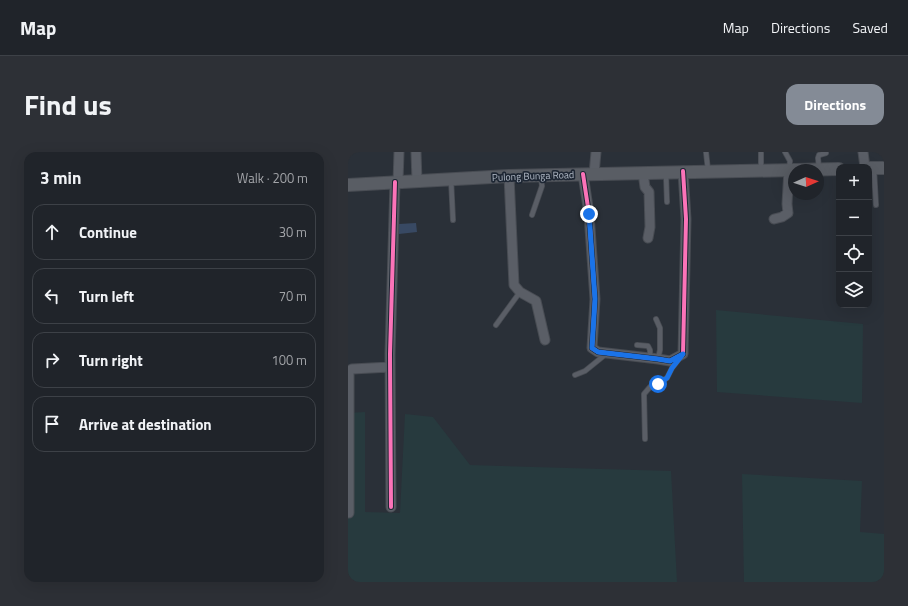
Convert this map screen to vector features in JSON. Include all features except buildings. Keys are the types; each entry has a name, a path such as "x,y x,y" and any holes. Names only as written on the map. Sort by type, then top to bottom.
{"main road":[{"name":"Pulong Bunga Road","path":"824,169 836,169"},
{"name":"Pulong Bunga Road","path":"348,184 509,176 683,171 788,170"}],"street":[{"path":"391,507 390,366 398,152"},
{"path":"416,152 417,181"},
{"path":"596,152 589,174 589,214 595,299 592,348 598,352 670,361 683,354 686,219 683,171"},
{"path":"863,152 873,168"},
{"path":"643,173 645,187 649,192 650,227 648,238"},
{"path":"509,176 514,285 520,292 536,301 546,340"},
{"path":"774,219 782,217 788,213 788,187"},
{"path":"349,513 349,371 352,369 390,366"}],"lane":[{"path":"706,152 708,171"},
{"path":"785,152 790,161 790,164"},
{"path":"760,153 761,170"},
{"path":"819,164 819,155 826,153"},
{"path":"873,168 876,205"},
{"path":"666,172 667,202"},
{"path":"532,215 542,186 541,175"},
{"path":"451,179 453,220"},
{"path":"496,325 520,292"},
{"path":"654,359 660,350 660,328 656,319"},
{"path":"637,345 648,346 654,359"},
{"path":"574,375 584,371 608,353"},
{"path":"645,439 644,394 650,387 667,378 672,368 683,354"}],"green space":[{"path":"716,310 863,324 862,403 717,392"},
{"path":"365,412 365,512 400,513 405,414 433,417 470,465 671,471 677,582 348,582 348,413"},
{"path":"742,474 862,481 860,532 884,534 884,582 744,582"}],"water":[{"path":"416,223 417,232 399,234 399,224"}],"cycle path":[{"path":"583,174 589,214 595,299 592,348 598,352 670,361 683,354 686,219 683,171"},
{"path":"391,507 390,354 395,182"}],"route":[{"path":"589,214 595,299 592,348 598,352 670,361 683,354 672,368 667,378 658,384"}]}
